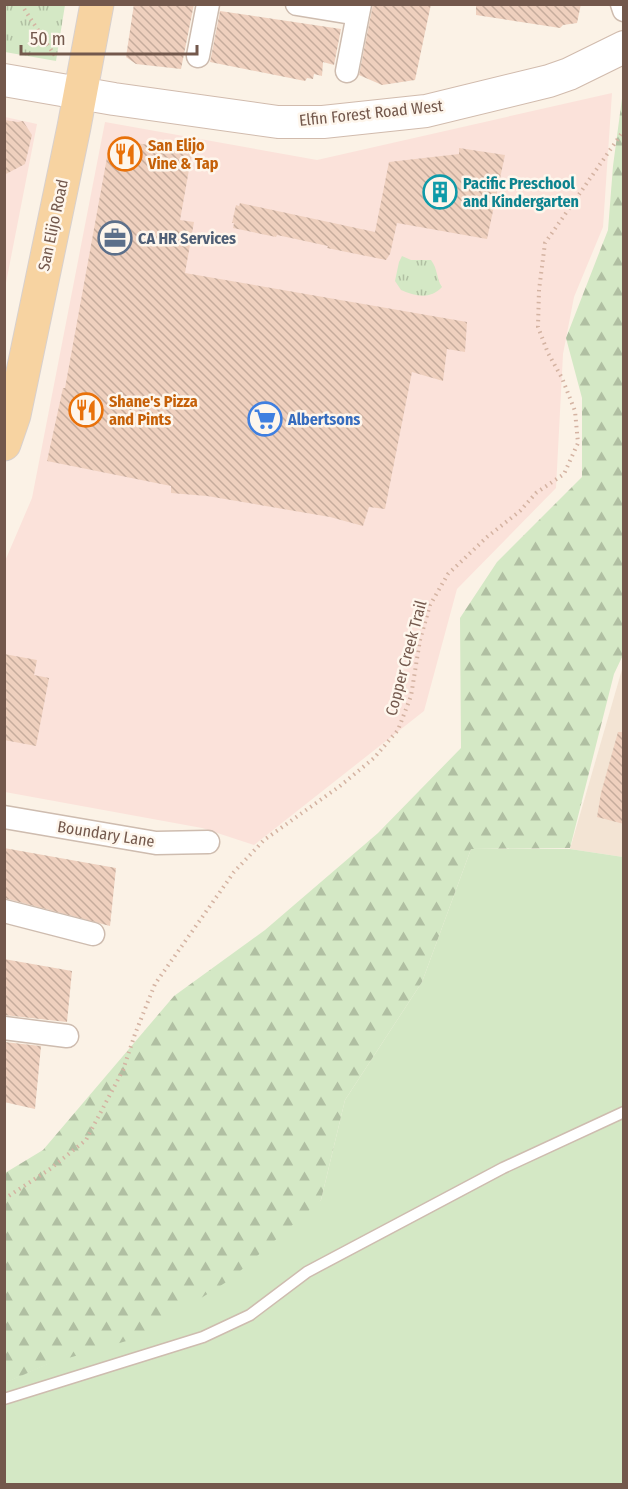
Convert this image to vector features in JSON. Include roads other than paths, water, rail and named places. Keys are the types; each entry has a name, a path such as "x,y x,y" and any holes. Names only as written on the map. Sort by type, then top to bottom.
{"main road":[{"name":"San Elijo Road","path":"4,444 14,415 97,4"},
{"name":"Elfin Forest Road West","path":"4,80 80,94 278,122 322,122 426,111 549,81 624,47"}],"street":[{"path":"198,56 208,4"},
{"path":"297,4 359,9 347,71"},
{"path":"622,4 624,10"},
{"name":"Boundary Lane","path":"4,817 156,843 208,842"},
{"path":"4,911 93,934"},
{"path":"4,1028 67,1036"}],"lane":[{"path":"4,1399 202,1337 250,1315 317,1266 503,1168 624,1112"}],"place":[{"name":"San Elijo Vine & Tap","path":"125,154"},
{"name":"Pacific Preschool and Kindergarten","path":"440,192"},
{"name":"CA HR Services","path":"115,238"},
{"name":"Shane's Pizza and Pints","path":"86,410"},
{"name":"Albertsons","path":"265,419"}]}
